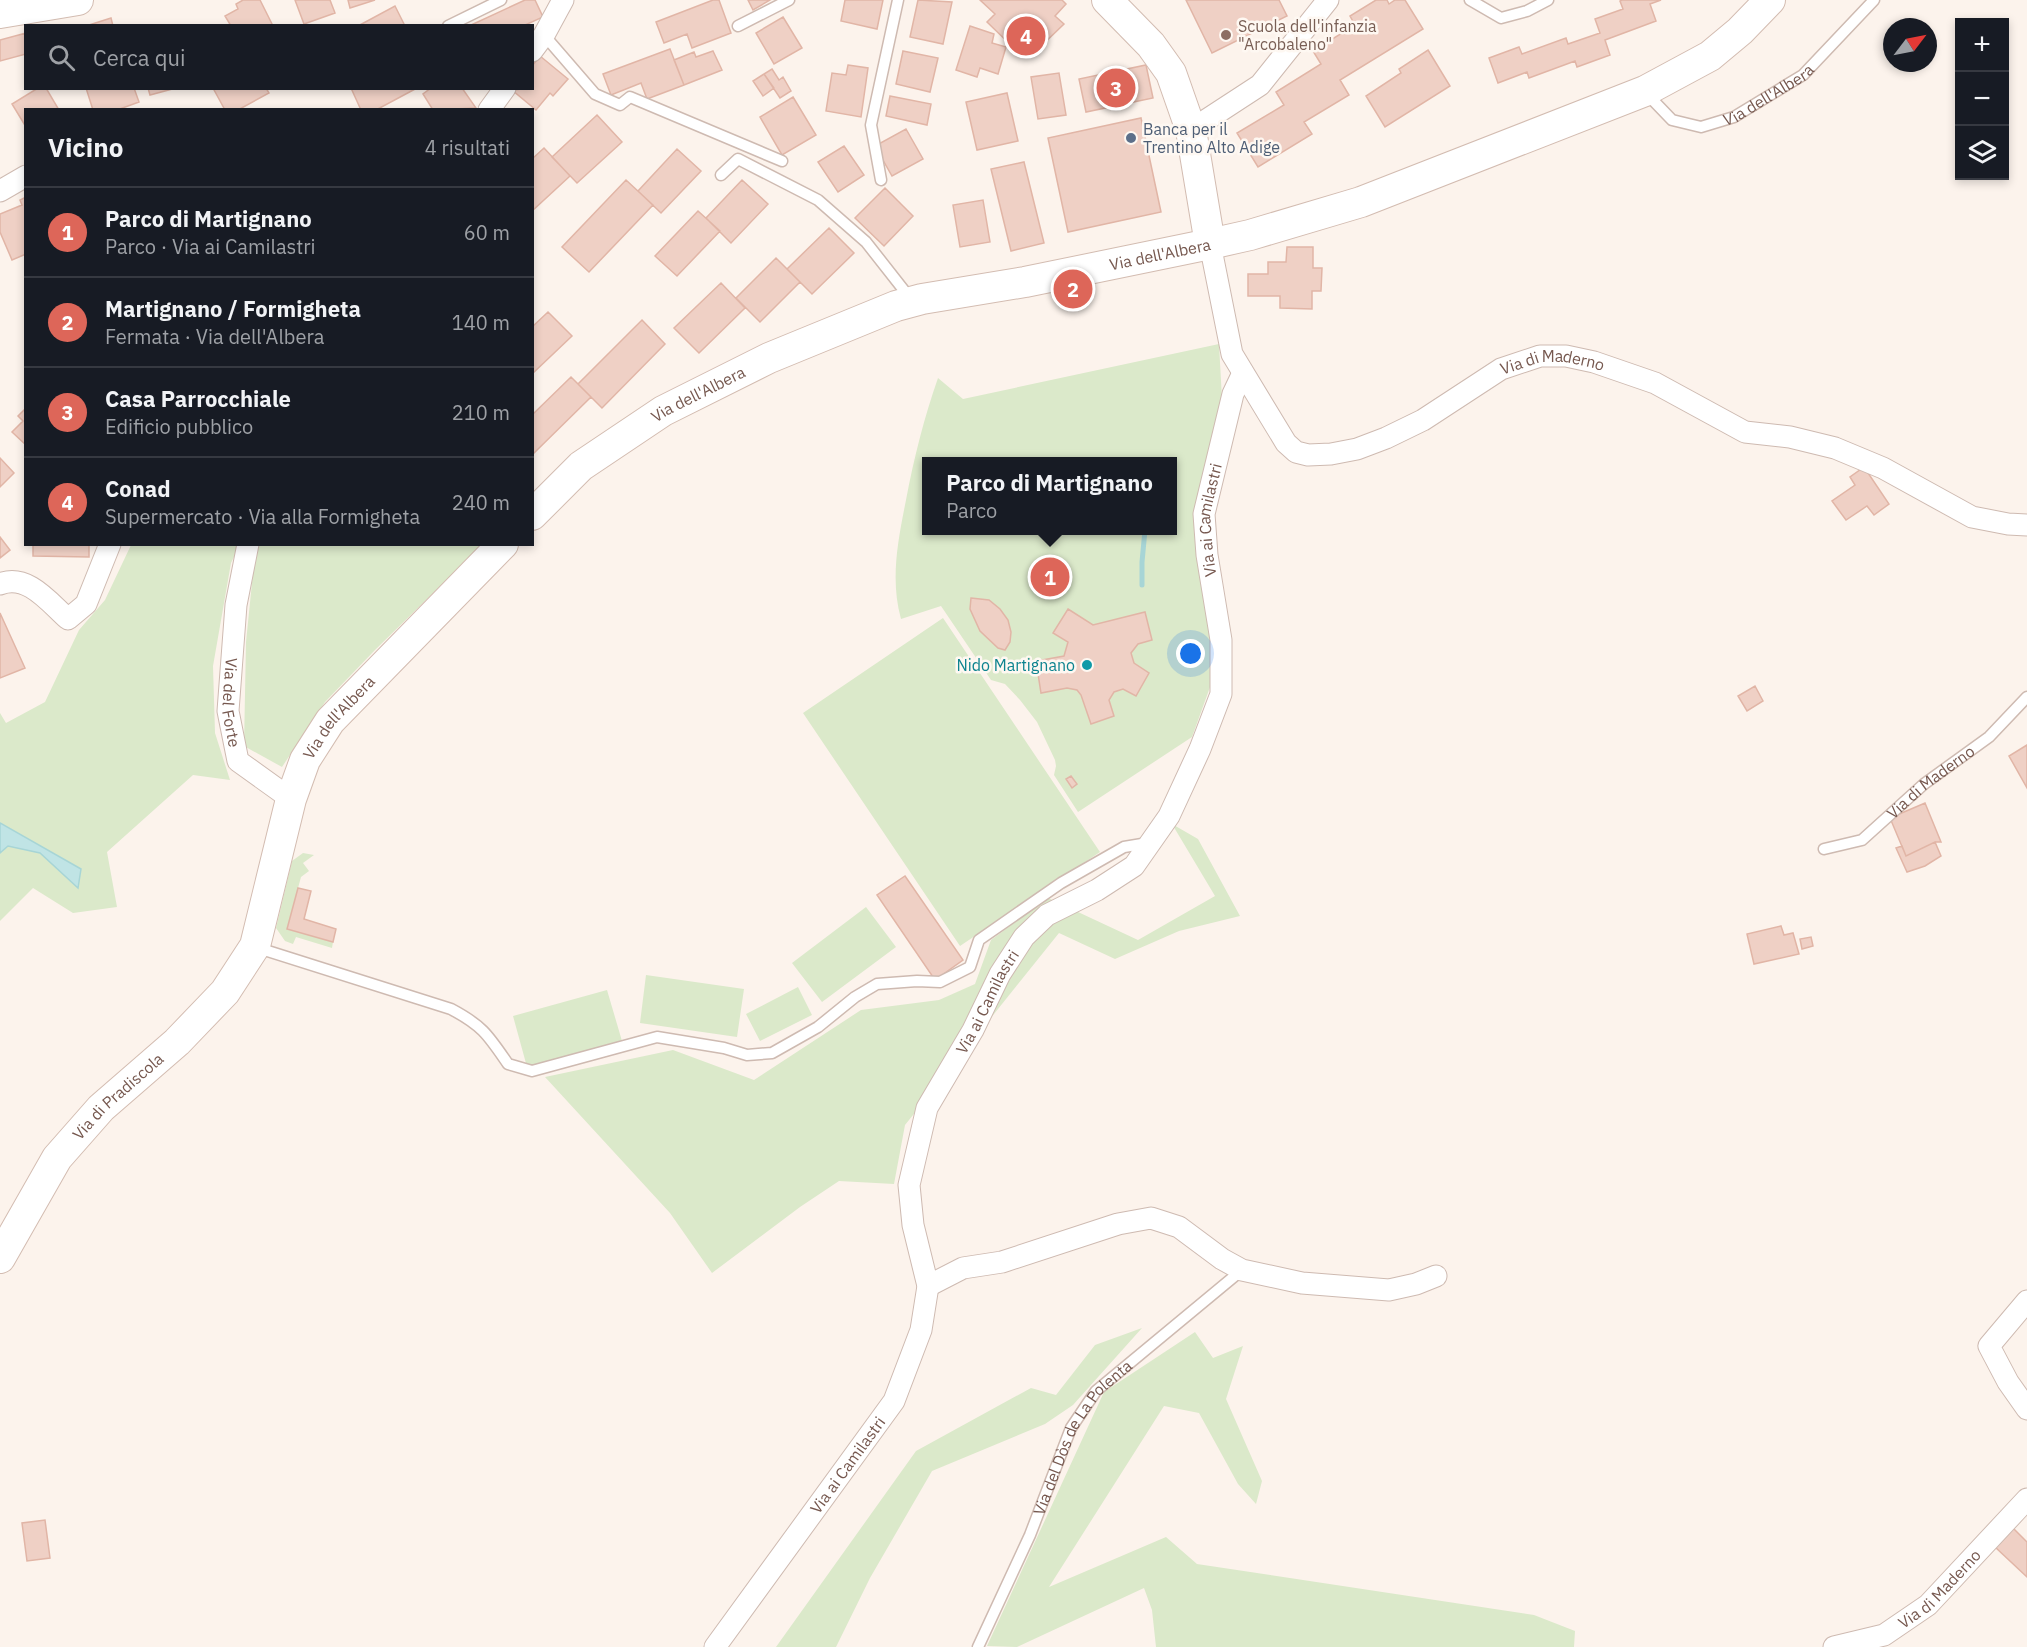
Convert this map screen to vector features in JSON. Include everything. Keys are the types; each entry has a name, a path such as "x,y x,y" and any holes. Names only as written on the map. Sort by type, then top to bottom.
{"street":[{"path":"0,13 78,0"},
{"path":"538,43 563,0"},
{"path":"1107,0 1168,66 1191,130 1210,244"},
{"path":"1191,130 1260,85 1328,0"},
{"name":"Via dell'Albera","path":"534,512 580,466 663,411 769,358 896,306 1210,244 1250,235 1361,202 1645,91 1710,56 1740,31 1770,0"},
{"path":"490,108 504,90"},
{"path":"0,190 24,177"},
{"name":"Via di Maderno","path":"1210,244 1232,354 1286,443 1296,452 1308,455 1331,454 1357,449 1423,420 1501,369 1540,356 1566,356 1594,362 1655,382 1745,432 1790,437 1845,452 1883,468 1972,518 2027,525"},
{"name":"Via ai Camilastri","path":"715,1647 894,1401 921,1330 928,1286 913,1225 909,1185 927,1108 973,1030 1000,974 1024,937 1047,915 1097,890 1134,866 1169,816 1200,749 1221,694 1221,640 1207,555 1204,513 1233,394 1243,373"},
{"path":"0,584 8,581 31,585 68,619 86,604 109,546"},
{"name":"Via del Forte","path":"248,546 236,605 228,711 238,761 291,799"},
{"name":"Via dell'Albera","path":"291,799 305,760 330,721 501,546"},
{"name":"Via di Pradiscola","path":"0,1258 57,1158 100,1108 177,1042 225,992 255,946 291,799"},
{"path":"928,1286 963,1268 1002,1262 1118,1224 1151,1218 1179,1227 1222,1259 1242,1270 1302,1283 1389,1290 1416,1284 1436,1276"},
{"path":"2027,1301 1989,1346 2008,1382 2027,1409"},
{"name":"Via di Maderno","path":"1834,1647 1884,1635 1928,1605 2027,1499"}],"lane":[{"path":"452,24 501,0"},
{"path":"738,26 789,0"},
{"path":"881,180 871,125 897,0"},
{"path":"1470,0 1502,18 1527,11 1548,0"},
{"name":"Via dell'Albera","path":"1645,91 1672,120 1701,127 1734,117 1803,75 1874,0"},
{"path":"538,43 595,94 620,105 630,97 782,161"},
{"path":"721,175 738,159 818,200 866,242 913,302"},
{"name":"Via di Maderno","path":"1824,849 1862,840 1924,784 1989,737 2027,697"},
{"path":"255,946 451,1009 473,1021 487,1034 508,1064 532,1071 657,1037 724,1048 747,1055 772,1053 818,1027 855,997 877,984 940,982 969,967 979,940 1015,914 1061,883 1124,847 1148,843"},
{"name":"Via del Dòs de La Polenta","path":"978,1647 1030,1535 1071,1428 1096,1392 1242,1270"}],"green space":[{"path":"1219,344 1222,399 1204,472 1214,676 1192,737 1078,812 1054,775 1055,760 1037,722 1005,684 991,680 941,606 901,619 896,590 896,560 900,530 916,453 938,378 963,399"},
{"path":"131,546 240,546 231,563 213,666 215,733 230,780 193,775 107,852 117,907 73,913 33,888 0,921 0,853 8,846 40,853 78,888 81,869 0,823 0,713 6,723 45,702 79,630 105,600"},
{"path":"258,546 481,546 325,702 282,767 244,746 246,642 255,553"},
{"path":"943,618 1100,852 960,946 803,713"},
{"path":"1172,824 1198,839 1240,916 1179,931 1115,959 1059,933 905,1125 894,1184 839,1181 800,1207 712,1273 670,1213 545,1077 673,1050 754,1080 861,1010 939,1000 975,984 991,940 1048,898 1138,940 1215,896"},
{"path":"303,853 314,855 303,863 309,871 301,877 287,929 333,942 332,948 296,937 293,944 285,941 276,928 292,861"},
{"path":"866,907 896,947 822,1002 792,963"},
{"path":"646,975 744,989 737,1037 640,1023"},
{"path":"798,987 812,1015 760,1041 746,1014"},
{"path":"607,990 622,1041 527,1067 513,1016"},
{"path":"1142,1328 1073,1405 1045,1424 932,1471 870,1578 836,1647 776,1647 916,1451 1031,1388 1056,1395 1095,1345"},
{"path":"1195,1332 1213,1358 1243,1346 1226,1399 1262,1481 1256,1504 1238,1484 1199,1413 1164,1406 1049,1587 1166,1537 1197,1564 1534,1615 1575,1631 1574,1647 1156,1647 1152,1610 1144,1588 1017,1647 987,1646 1104,1392"}],"water":[{"path":"0,823 81,869 78,888 40,853 8,846 0,853"}],"building":[{"path":"243,0 260,0 272,24 230,24 225,16 238,9 236,4"},
{"path":"295,0 330,0 335,13 304,24"},
{"path":"348,0 375,0 350,8"},
{"path":"525,0 535,0 543,17 527,24 473,24"},
{"path":"713,0 719,0 731,33 692,48 687,34 664,43 656,22"},
{"path":"748,0 770,0 753,10"},
{"path":"845,0 883,0 877,29 841,21"},
{"path":"918,0 952,2 943,44 910,37"},
{"path":"980,0 1062,0 1066,4 1055,16 1064,24 1038,49 1017,51 987,22 995,14"},
{"name":"Scuola dell'infanzia \"Arcobaleno\"","path":"1186,0 1279,0 1287,16 1212,53"},
{"path":"1376,0 1387,0 1389,4 1395,0 1405,0 1423,29 1340,80 1349,95 1304,122 1312,134 1258,167 1237,133 1284,105 1276,92 1321,64 1313,51 1355,25 1350,16"},
{"path":"1622,0 1661,0 1650,4 1656,21 1605,40 1610,55 1577,67 1575,61 1529,78 1527,72 1498,83 1489,58 1519,47 1522,54 1566,38 1568,44 1600,33 1595,19 1623,9 1620,1"},
{"path":"395,6 404,24 362,24"},
{"path":"783,17 802,48 774,64 756,33"},
{"path":"111,18 112,24 92,24"},
{"path":"970,26 994,34 992,43 1006,47 998,74 980,68 977,77 956,70"},
{"path":"24,34 24,55 0,61 0,40"},
{"path":"670,49 684,85 647,99 641,83 611,95 603,74"},
{"path":"1428,50 1450,86 1385,127 1366,96 1401,73 1399,69"},
{"path":"713,51 722,70 684,85 674,60 694,52 696,57"},
{"path":"903,51 938,58 930,92 896,84"},
{"path":"540,56 568,79 553,96 550,93 536,110 512,90 534,90 534,64"},
{"path":"848,65 868,68 861,117 826,111 832,73 846,75"},
{"path":"1146,65 1153,98 1086,112 1079,79"},
{"path":"772,69 779,80 783,77 791,91 780,98 764,74"},
{"path":"1059,73 1066,115 1038,119 1031,77"},
{"path":"764,74 774,88 763,96 753,81"},
{"path":"35,90 47,90 58,108 24,108 24,124 12,104"},
{"path":"87,90 135,90 139,102 122,108 92,108"},
{"path":"149,90 169,90 150,95"},
{"path":"214,90 267,90 269,93 242,108 224,108"},
{"path":"352,90 413,90 380,108 360,108"},
{"path":"428,90 463,90 476,108 432,108 423,94"},
{"path":"1007,93 1018,141 977,150 966,102"},
{"path":"890,96 931,104 927,125 886,116"},
{"path":"793,97 816,135 782,155 760,117"},
{"path":"597,115 622,142 577,183 552,157"},
{"path":"1141,118 1161,212 1068,232 1048,138"},
{"path":"906,129 923,159 892,176 875,146"},
{"path":"844,146 864,175 838,192 818,162"},
{"path":"544,148 570,176 534,209 534,157"},
{"path":"677,149 701,171 661,213 638,191"},
{"path":"1024,162 1044,243 1011,251 991,169"},
{"path":"626,180 653,205 589,272 562,247"},
{"path":"742,180 768,204 731,243 706,218"},
{"path":"885,188 913,216 884,246 855,218"},
{"path":"24,198 24,255 12,260 0,232 0,214 22,205 20,200"},
{"path":"983,200 990,242 960,247 953,205"},
{"path":"698,211 720,231 677,276 655,256"},
{"path":"829,228 854,253 812,294 787,269"},
{"path":"1287,247 1313,247 1313,268 1322,268 1321,291 1312,291 1312,309 1280,308 1280,296 1248,296 1248,274 1268,274 1268,262 1286,262"},
{"path":"776,258 800,282 760,322 736,298"},
{"path":"721,283 745,308 699,353 674,328"},
{"path":"548,312 572,336 534,372 534,325"},
{"path":"642,320 665,344 602,408 578,384"},
{"path":"571,377 591,397 534,453 534,413"},
{"path":"24,410 24,443 12,432 23,421 18,416"},
{"path":"0,458 14,473 0,487"},
{"path":"1864,467 1889,504 1874,515 1867,506 1846,520 1832,501 1855,485 1850,477"},
{"path":"0,537 10,550 0,558"},
{"path":"33,546 89,546 89,557 33,556"},
{"path":"971,598 989,600 1008,620 1011,632 1010,642 1005,650 998,648 980,631 970,609"},
{"name":"Nido Martignano","path":"1068,609 1093,625 1145,612 1152,640 1138,644 1131,653 1134,663 1149,673 1136,696 1123,689 1114,692 1109,700 1114,716 1091,724 1077,690 1067,688 1041,693 1036,661 1064,656 1068,642 1053,633"},
{"path":"0,613 25,668 0,678"},
{"path":"1755,686 1763,701 1747,711 1738,696"},
{"path":"2027,745 2027,788 2009,756"},
{"path":"1071,776 1077,784 1072,788 1066,779"},
{"path":"1925,803 1941,842 1935,842 1906,856 1890,818"},
{"path":"1935,842 1941,856 1925,866 1907,872 1896,848 1902,846 1906,856"},
{"path":"905,876 963,960 935,980 877,895"},
{"path":"298,888 311,891 304,919 336,929 333,942 287,929"},
{"path":"1781,926 1784,935 1793,933 1799,954 1754,964 1747,934"},
{"path":"1811,937 1813,946 1802,949 1800,939"},
{"path":"45,1520 50,1558 27,1561 22,1523"},
{"path":"2013,1528 2027,1542 2027,1577 1995,1547"}],"waterway":[{"path":"1142,585 1145,535"}],"place":[{"name":"Scuola dell'infanzia \"Arcobaleno\"","path":"1226,35"},
{"name":"Conad","path":"1026,36"},
{"name":"Casa Parrocchiale","path":"1116,88"},
{"name":"Banca per il Trentino Alto Adige","path":"1131,138"},
{"name":"Martignano / Formigheta","path":"1073,289"},
{"name":"Parco di Martignano","path":"1050,577"},
{"name":"Nido Martignano","path":"1087,665"}]}
